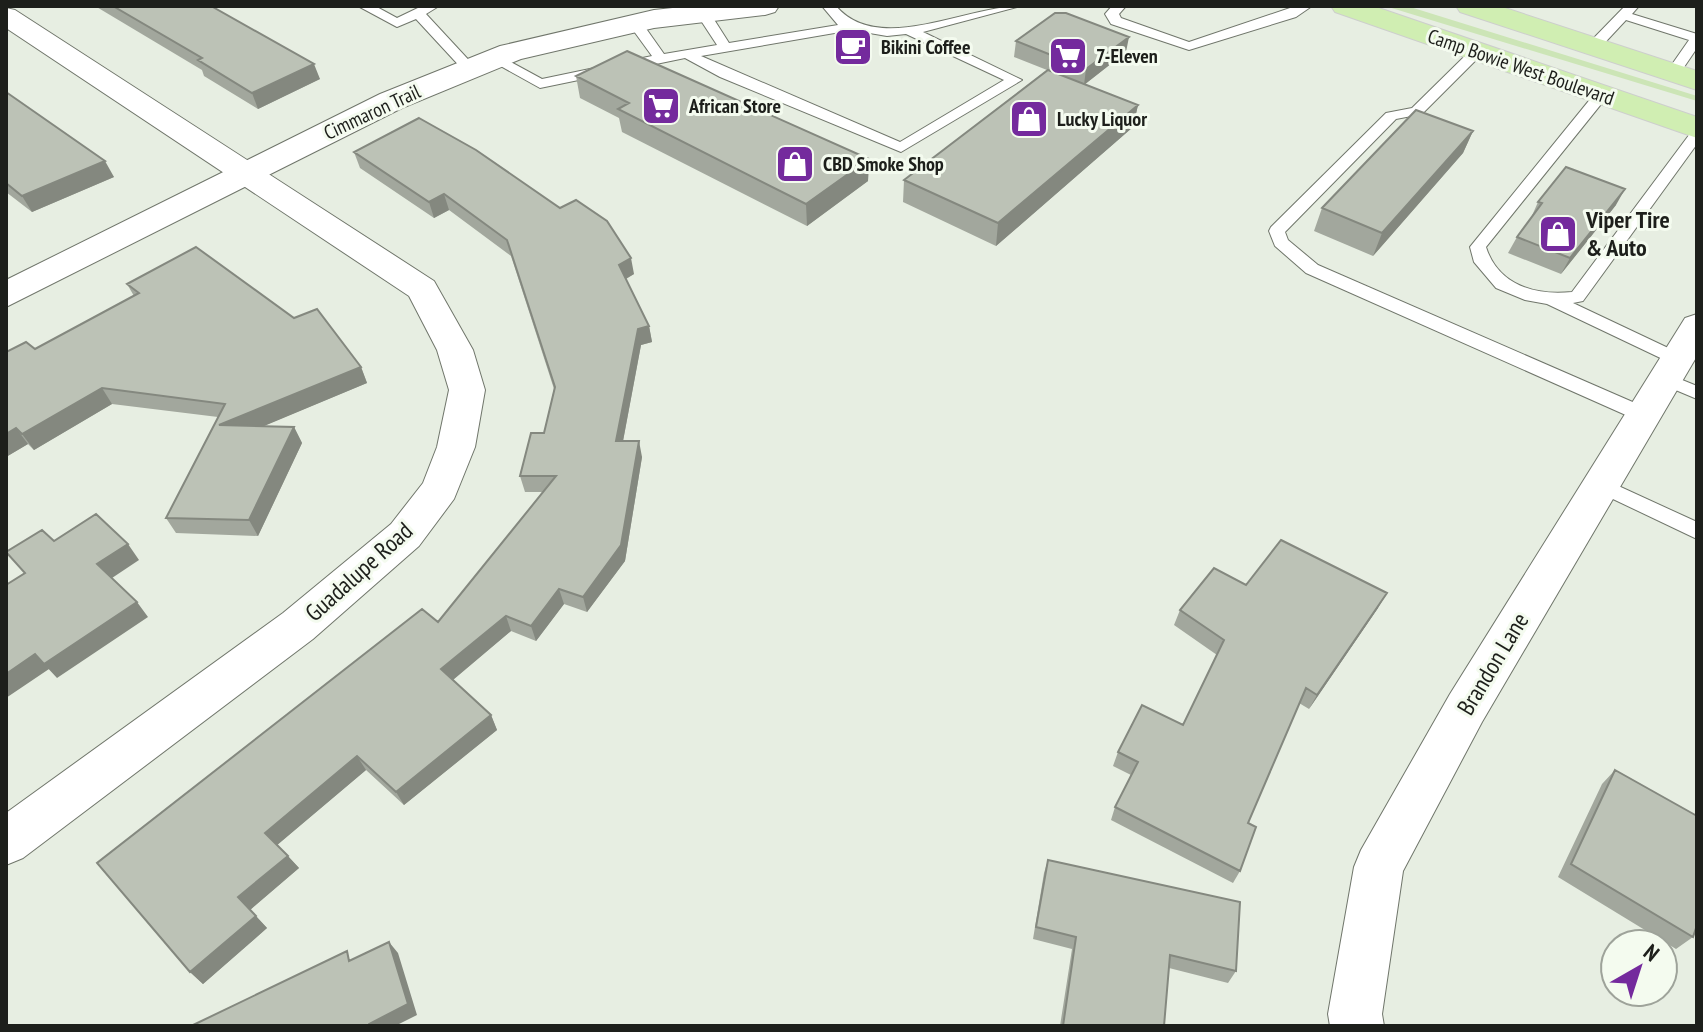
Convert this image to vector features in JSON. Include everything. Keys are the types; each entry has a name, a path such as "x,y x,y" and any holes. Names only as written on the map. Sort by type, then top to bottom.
{"main road":[{"name":"Camp Bowie West Boulevard","path":"1345,6 1697,131"},
{"name":"Camp Bowie West Boulevard","path":"1470,6 1685,77"}],"street":[{"name":"Cimmaron Trail","path":"6,295 391,101 483,64 571,36 684,11 765,6"},
{"name":"Guadalupe Road","path":"6,16 422,289 455,350 467,390 456,447 440,489 405,535 298,626 6,842"},
{"name":"Brandon Lane","path":"1357,1026 1355,1014 1379,867 1466,708 1601,485 1676,374"}],"lane":[{"path":"365,6 397,23 425,9 483,64 540,84 724,46 849,27 927,30 1014,6"},
{"path":"829,6 849,27"},
{"path":"1119,6 1112,14 1116,21 1189,46 1291,14 1305,6"},
{"path":"1593,47 1627,10 1697,38 1685,77"},
{"path":"684,11 724,46"},
{"path":"635,23 661,60"},
{"path":"687,54 725,74 901,148 1015,80 910,31"},
{"path":"1477,52 1417,111 1391,116 1277,231 1281,242 1312,269 1676,374"},
{"path":"1601,95 1478,247 1481,263 1497,281 1527,295 1554,301 1676,374"},
{"path":"1554,301 1577,297 1586,288 1697,131"},
{"path":"1601,485 1697,531"}],"green space":[{"path":"1385,6 1407,6 1697,96 1697,101"}],"building":[{"path":"113,6 211,6 314,64 252,93 198,60 202,58"},
{"path":"1055,13 1066,13 1129,37 1086,69 1016,41"},
{"path":"627,51 869,159 806,204 618,109 629,103 576,76"},
{"path":"1048,70 1138,105 998,223 904,180"},
{"path":"6,92 105,161 22,196 6,183"},
{"path":"1416,110 1473,131 1382,233 1322,208"},
{"path":"419,118 476,150 560,208 576,200 607,221 631,258 619,265 649,326 638,329 616,441 639,441 621,545 583,597 559,589 531,626 506,616 441,669 491,715 396,792 357,756 265,833 288,856 238,897 256,916 190,972 97,863 422,609 438,622 556,476 520,476 531,433 544,433 555,387 507,240 444,194 429,202 354,152"},
{"name":"Viper Tire & Auto","path":"1566,167 1625,189 1570,258 1517,237 1542,203 1538,202"},
{"path":"196,247 294,318 317,309 361,367 219,425 294,427 249,520 166,518 225,404 102,388 22,434 16,428 6,434 6,352 26,342 35,349 139,293 127,284"},
{"path":"96,514 128,544 97,564 137,602 44,664 35,654 6,674 6,585 25,573 6,552 42,530 54,541"},
{"path":"1281,540 1387,593 1317,695 1306,688 1248,823 1256,827 1240,871 1115,807 1138,762 1118,752 1142,705 1183,725 1224,640 1180,610 1214,568 1246,585"},
{"path":"1615,770 1697,816 1697,925 1693,937 1679,928 1571,864"},
{"path":"1048,860 1240,902 1236,971 1170,955 1164,1026 1063,1026 1076,937 1036,927"},
{"path":"389,942 408,1004 369,1026 191,1026 347,951 349,961"}],"place":[{"name":"Bikini Coffee","path":"853,47"},
{"name":"7-Eleven","path":"1068,56"},
{"name":"African Store","path":"661,106"},
{"name":"Lucky Liquor","path":"1029,119"},
{"name":"CBD Smoke Shop","path":"795,164"},
{"name":"Viper Tire & Auto","path":"1558,234"}]}
